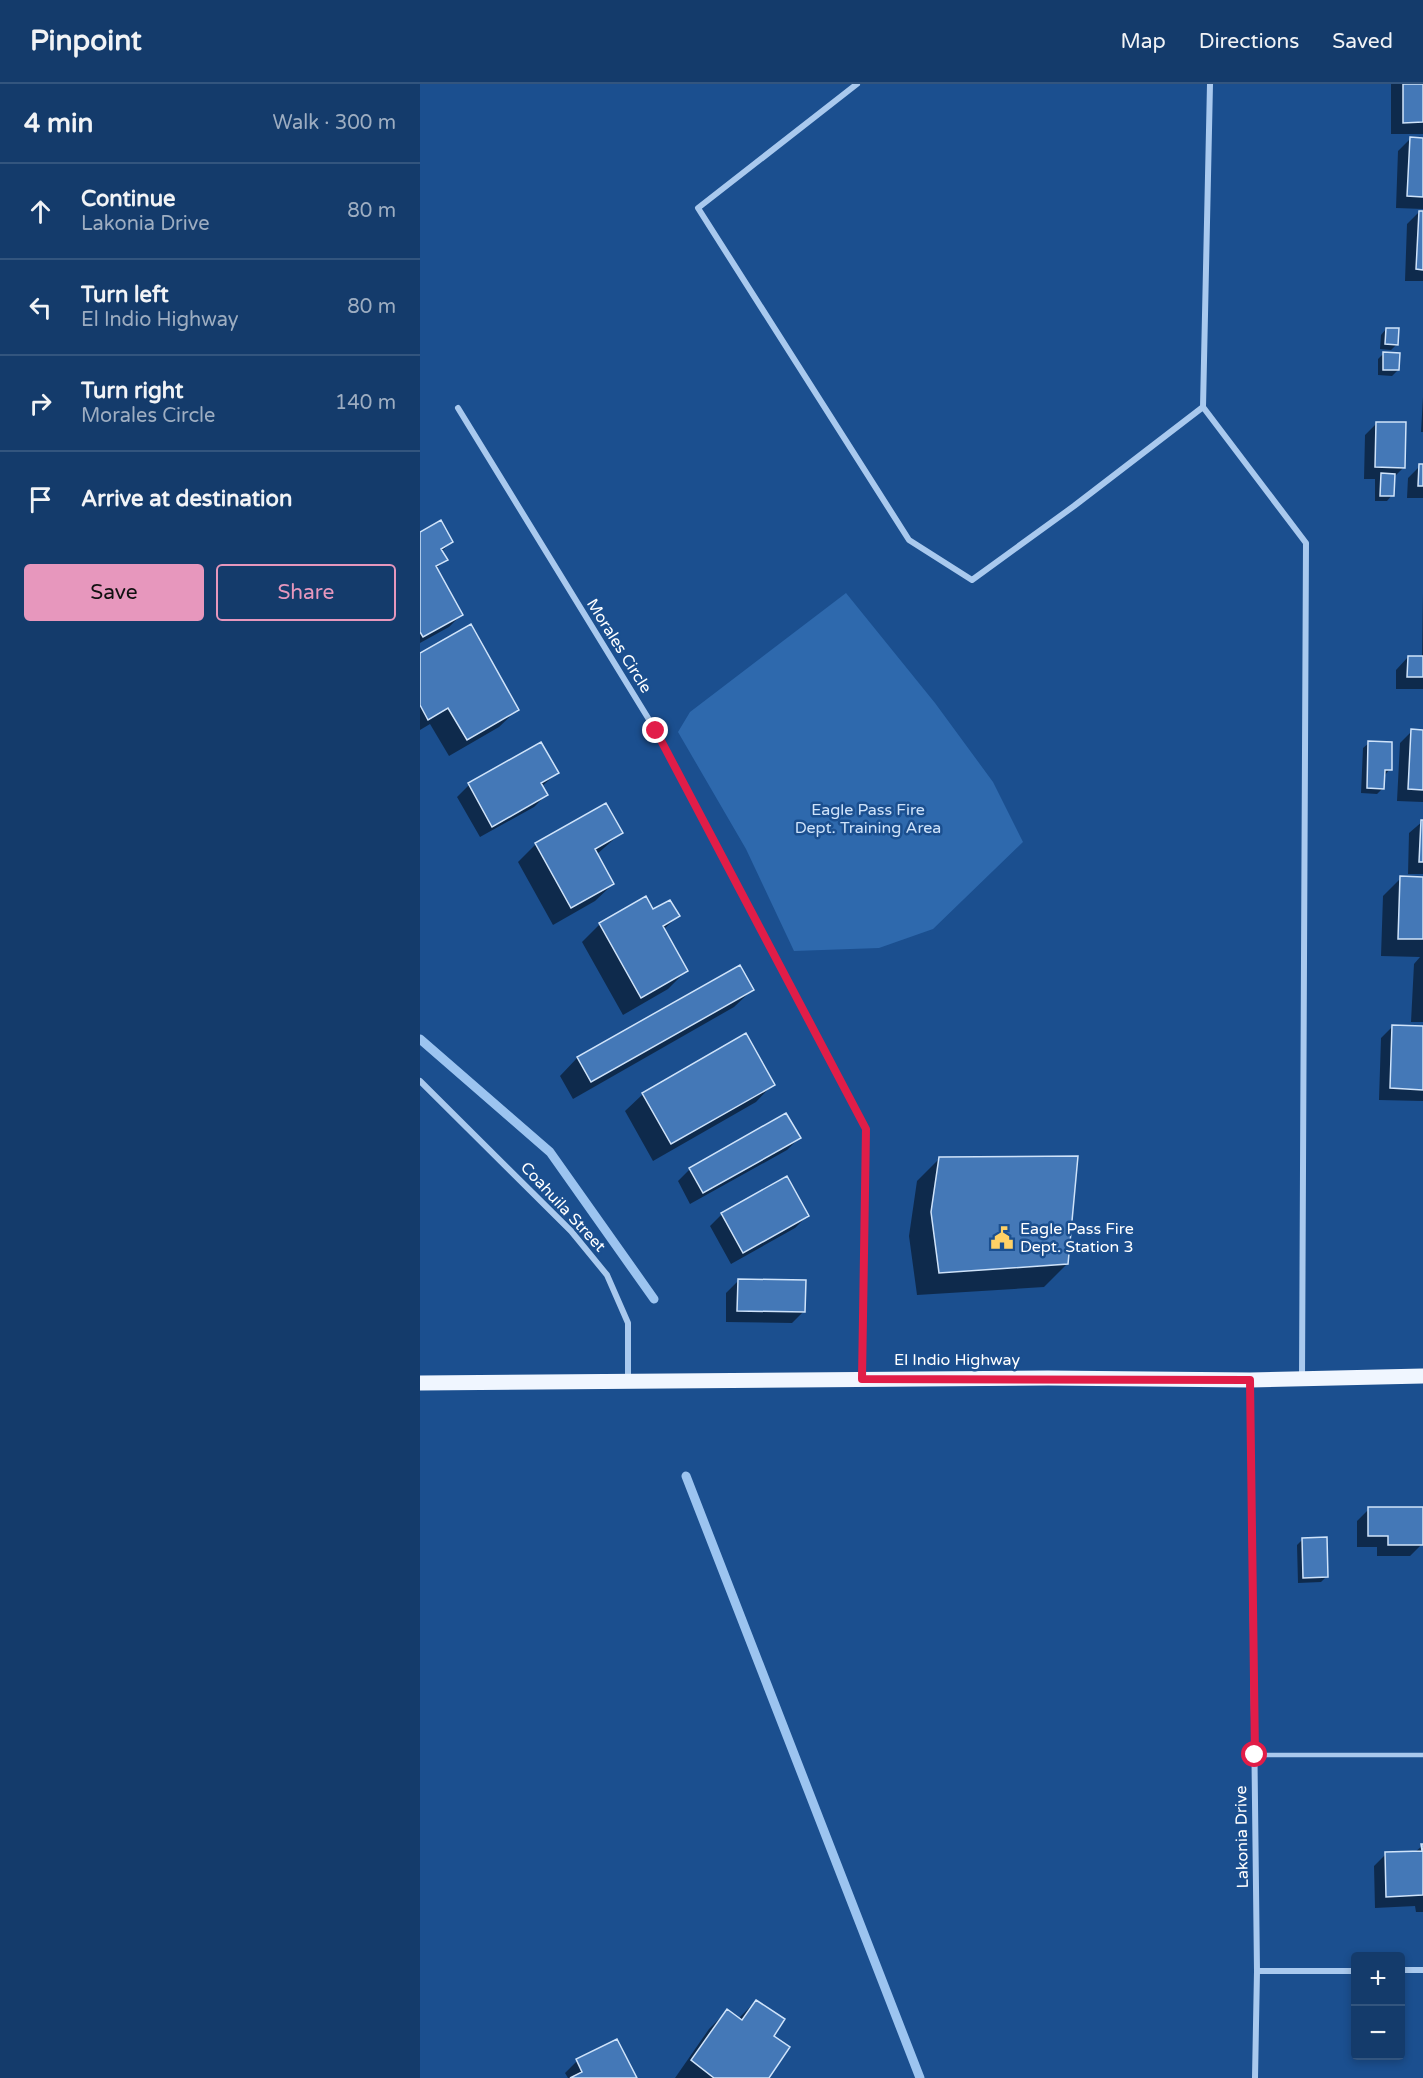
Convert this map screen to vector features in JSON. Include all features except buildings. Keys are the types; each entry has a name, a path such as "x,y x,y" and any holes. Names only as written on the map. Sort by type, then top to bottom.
{"main road":[{"name":"El Indio Highway","path":"420,1383 862,1379 1250,1380 1423,1376"}],"street":[{"path":"857,84 698,208 909,540 972,580 1074,507 1203,407"},
{"path":"1210,84 1203,407 1306,543 1302,1379"},
{"name":"Morales Circle","path":"458,408 656,731 866,1129 862,1379"},
{"name":"Coahuila Street","path":"420,1081 571,1231 607,1275 628,1323 628,1381"},
{"name":"Lakonia Drive","path":"1250,1380 1257,1971 1255,2078"},
{"path":"1405,1970 1423,1970"},
{"path":"1257,1971 1351,1971"}],"lane":[{"path":"1255,1755 1423,1755"}],"green space":[{"name":"Eagle Pass Fire Dept. Training Area","path":"846,593 935,703 993,782 1023,842 933,929 879,948 794,951 746,849 678,732 690,712"}],"waterway":[{"path":"420,1039 550,1152 654,1299"},
{"path":"686,1476 920,2078"}],"place":[{"name":"Eagle Pass Fire Dept. Station 3","path":"1002,1238"}],"route":[{"path":"656,731 866,1129 865,1327 862,1379 1250,1380 1255,1755"}]}
